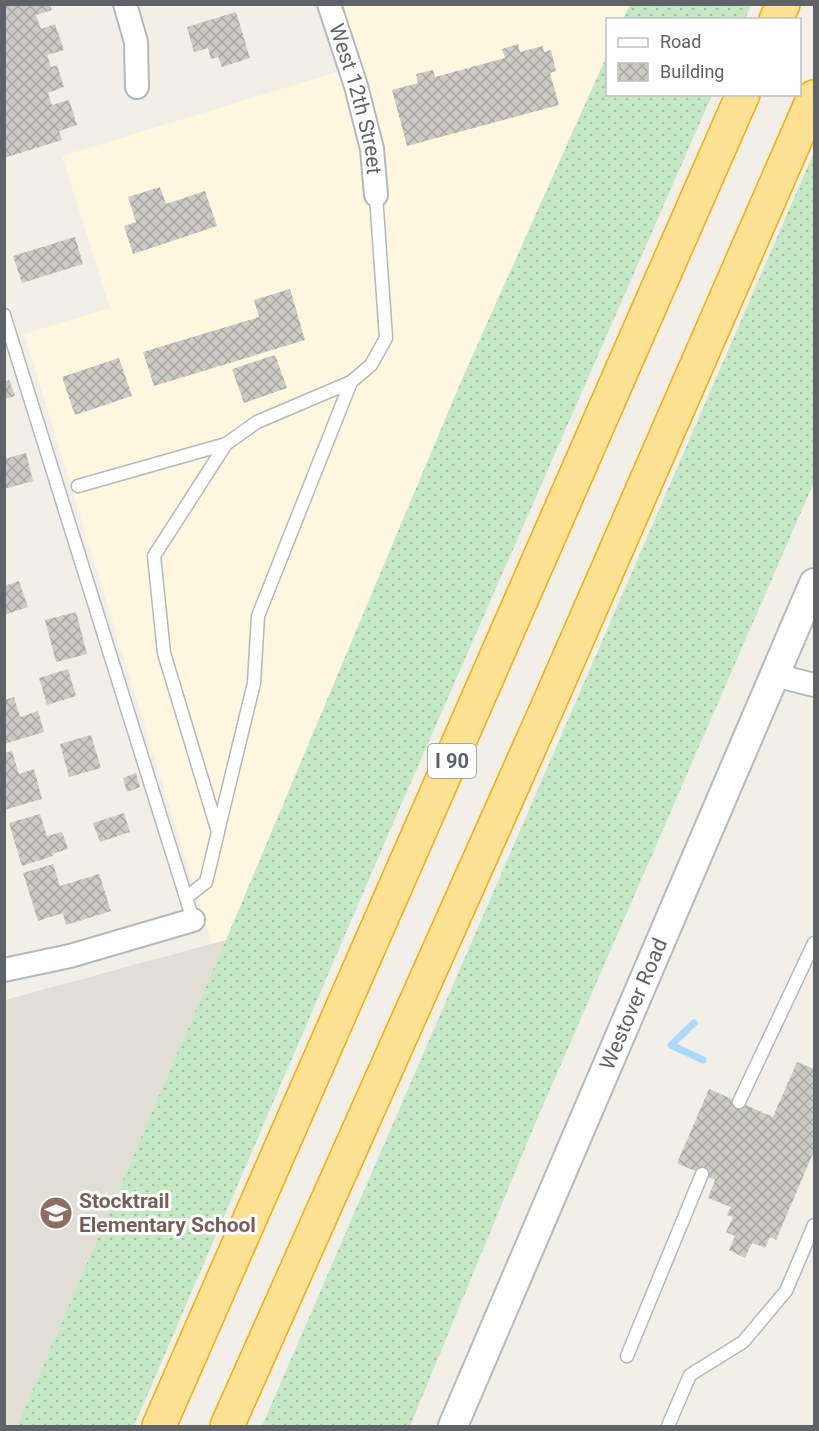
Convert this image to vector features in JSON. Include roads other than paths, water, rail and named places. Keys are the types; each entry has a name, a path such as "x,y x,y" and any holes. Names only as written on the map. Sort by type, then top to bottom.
{"highway":[{"path":"777,18 783,4"},
{"name":"I 90","path":"159,1426 742,96"},
{"path":"227,1426 558,684 814,97"}],"street":[{"path":"125,4 136,42 137,87"},
{"name":"West 12th Street","path":"329,4 356,86 369,139 376,195"},
{"name":"Westover Road","path":"453,1426 814,583"},
{"path":"775,675 814,686"},
{"path":"4,970 70,956 193,920"}],"lane":[{"path":"78,486 226,444 257,422 351,382 371,365 386,338 376,195"},
{"path":"4,315 193,920"},
{"path":"187,897 206,882 254,683 258,616 351,382"},
{"path":"218,832 164,653 154,556 226,444"},
{"path":"739,1102 814,943"},
{"path":"627,1356 702,1174"},
{"path":"668,1426 690,1375 743,1342 786,1291 814,1225"}],"waterway":[{"path":"694,1023 671,1045 703,1060"}],"place":[{"name":"Stocktrail Elementary School","path":"56,1213"}]}
